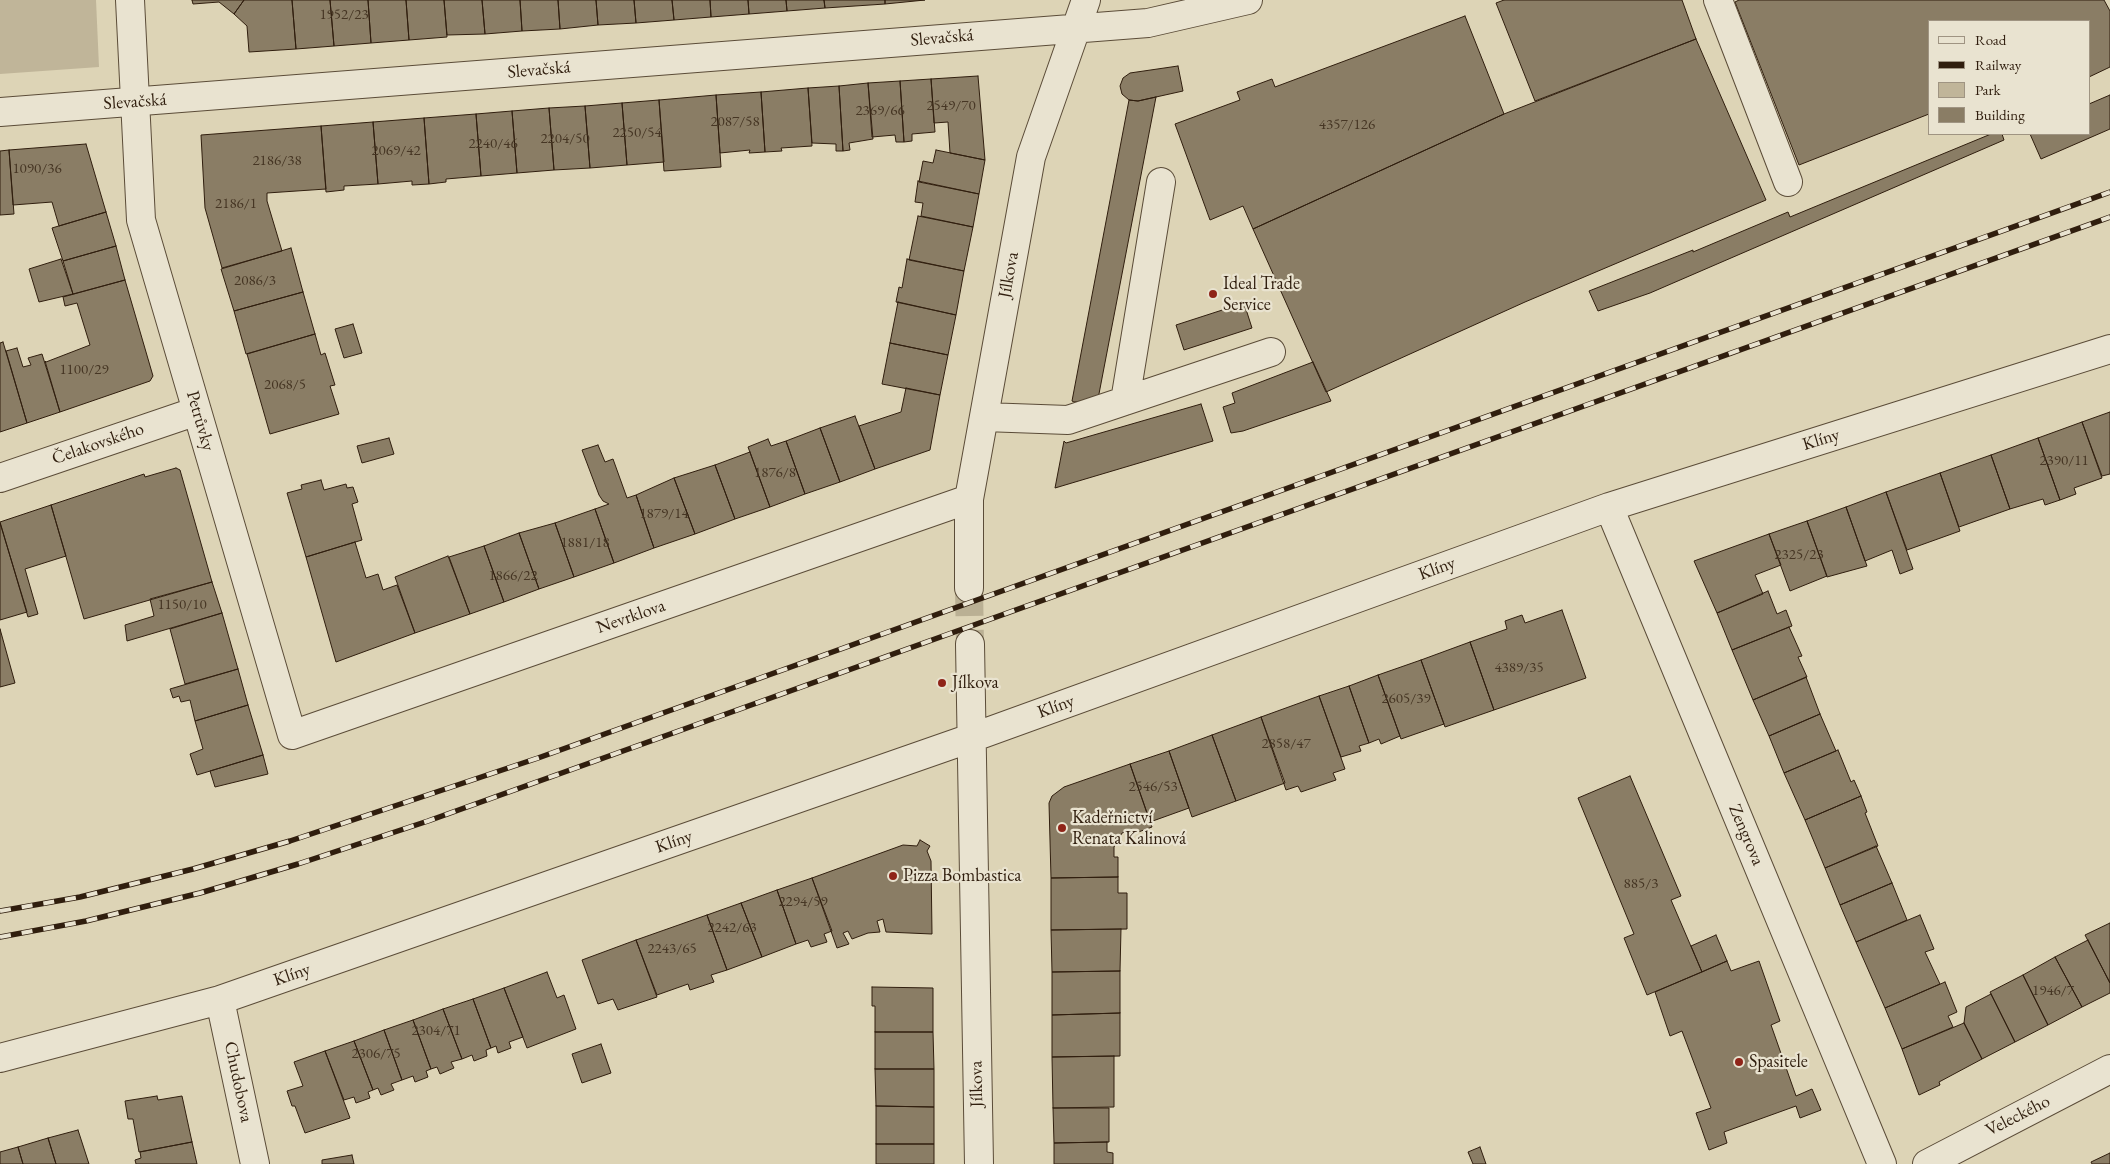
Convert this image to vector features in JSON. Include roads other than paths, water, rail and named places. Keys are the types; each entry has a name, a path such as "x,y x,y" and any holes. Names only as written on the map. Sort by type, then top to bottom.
{"street":[{"name":"Petrůvky","path":"130,0 141,220 292,735"},
{"name":"Jílkova","path":"969,588 969,499 1031,157 1086,0"},
{"name":"Slevačská","path":"0,112 1148,24 1248,0"},
{"path":"1718,0 1788,182"},
{"path":"1125,401 1161,182"},
{"name":"Klíny","path":"0,1058 220,1000 971,738 1609,507 2110,349"},
{"path":"984,417 1068,420 1270,352"},
{"name":"Čelakovského","path":"0,478 197,411"},
{"name":"Nevrklova","path":"292,735 969,499"},
{"name":"Zengrova","path":"1609,507 1882,1164"},
{"name":"Jílkova","path":"970,644 978,1164"},
{"name":"Chudobova","path":"220,1000 255,1164"},
{"name":"Veleckého","path":"1927,1164 2110,1069"}],"tunnel":[{"path":"969,588 970,644"}],"railway":[{"path":"0,911 80,897 193,869 290,841 538,758 2110,192"},
{"path":"0,937 86,921 200,893 298,864 428,821 2110,217"}],"place":[{"name":"Ideal Trade Service","path":"1213,294"},
{"name":"Jílkova","path":"942,683"},
{"name":"Kadeřnictví Renata Kalinová","path":"1062,828"},
{"name":"Pizza Bombastica","path":"893,876"},
{"name":"Spasitele","path":"1739,1062"}]}
